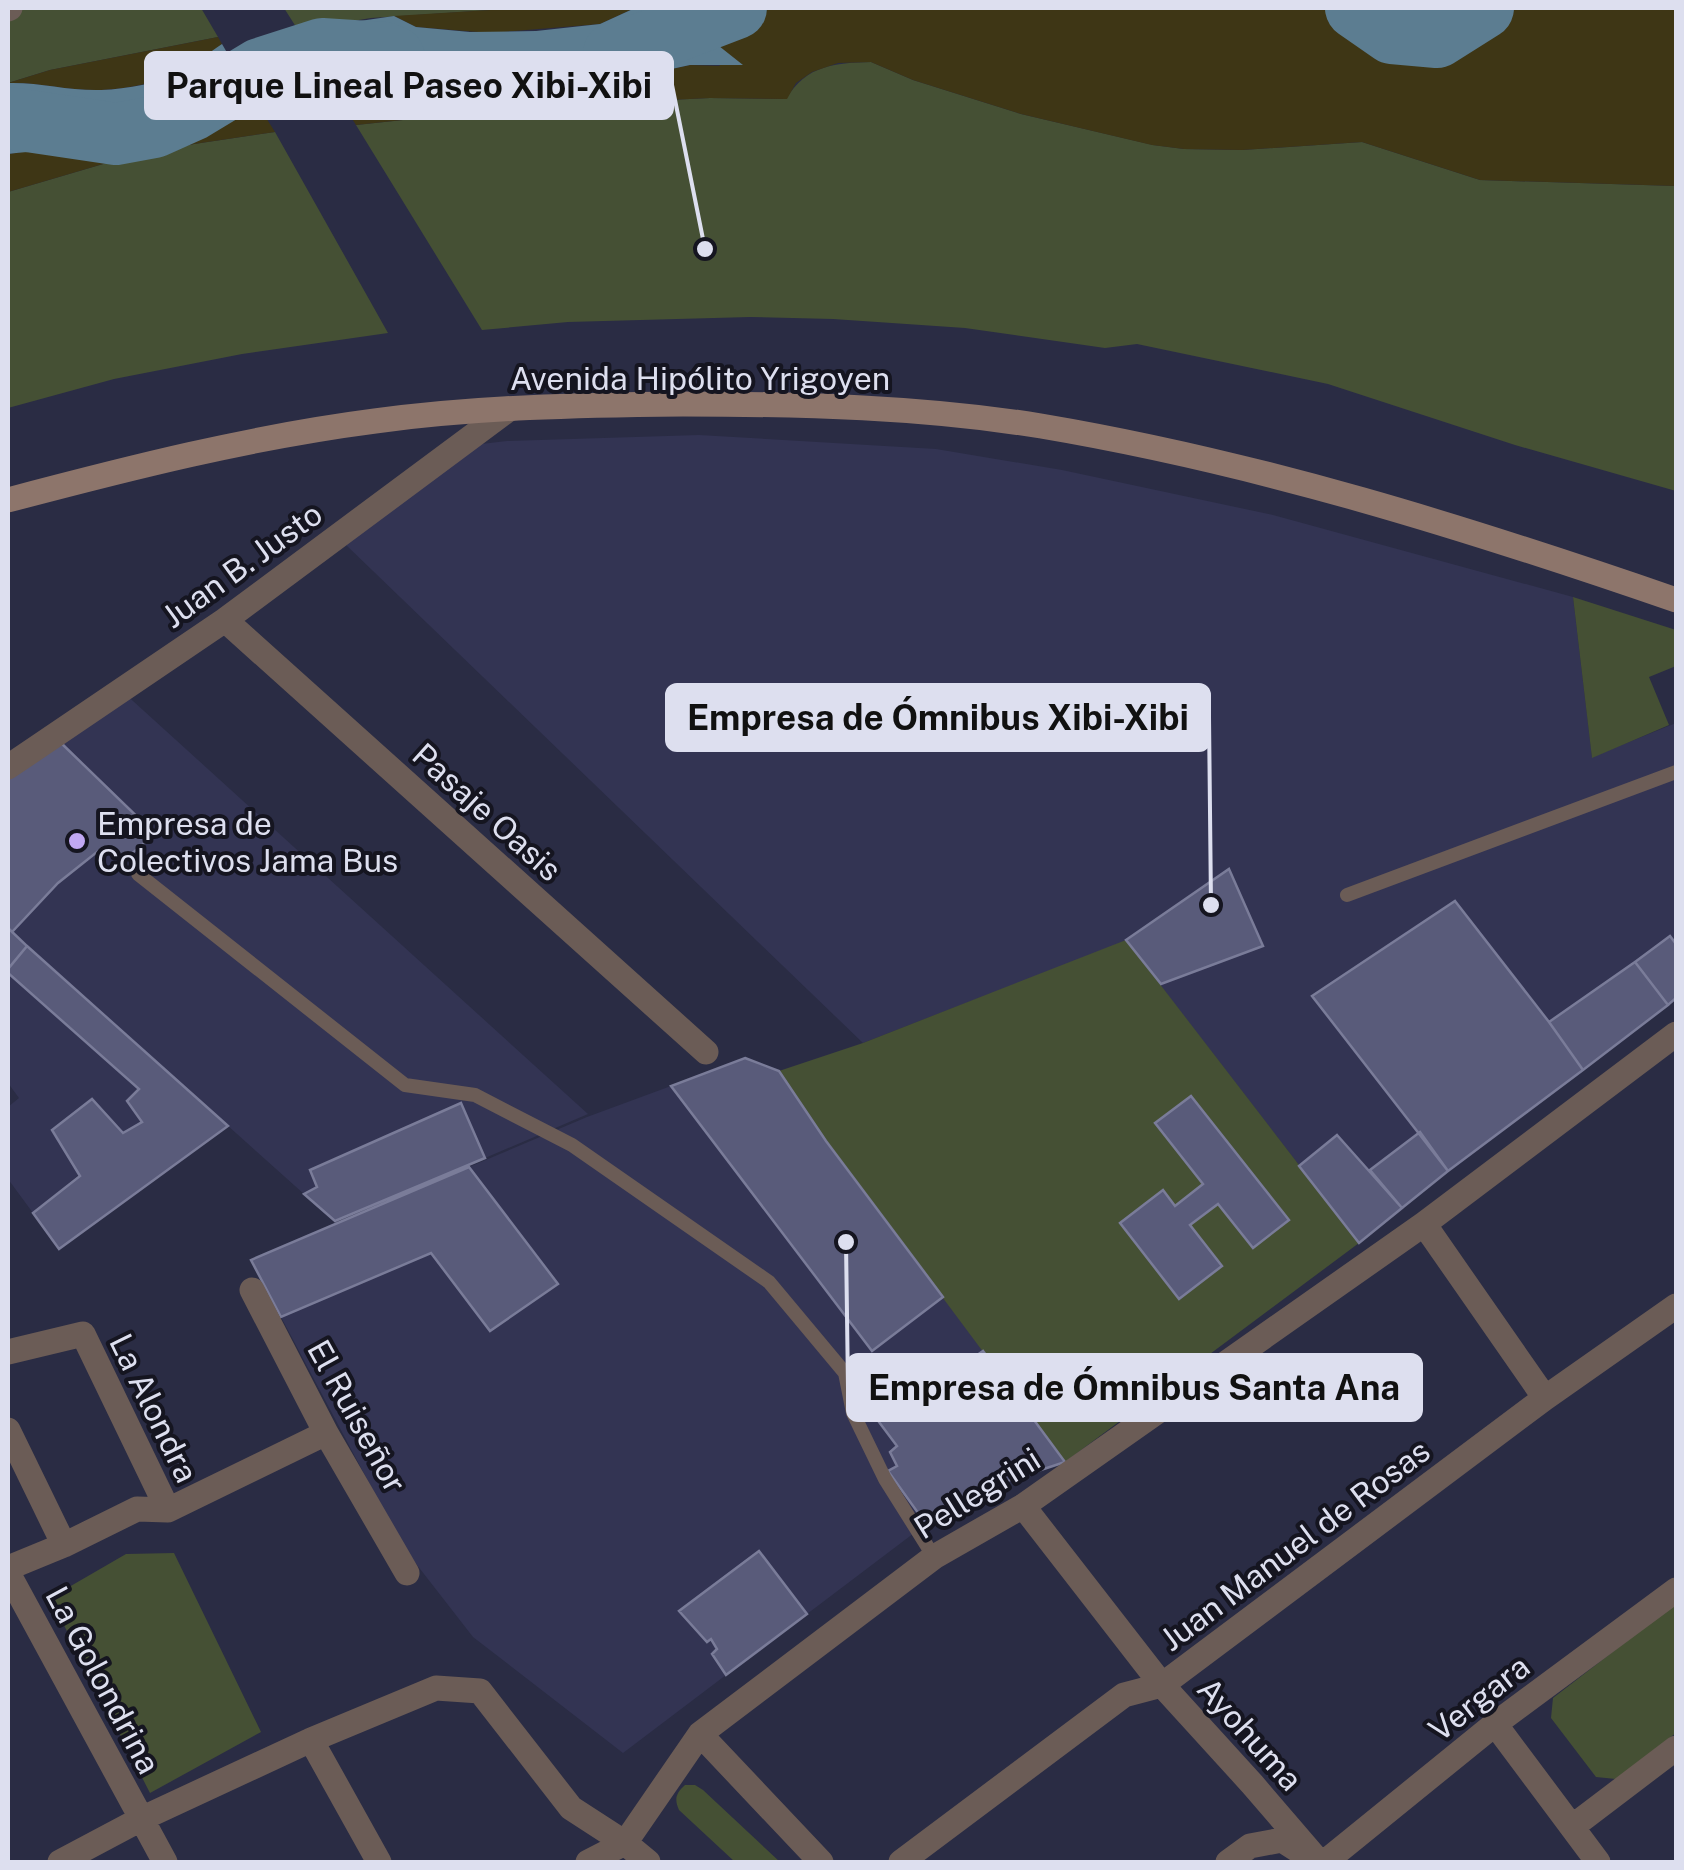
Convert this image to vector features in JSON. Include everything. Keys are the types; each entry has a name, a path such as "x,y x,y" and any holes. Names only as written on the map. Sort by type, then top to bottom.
{"main road":[{"name":"Avenida Hipólito Yrigoyen","path":"8,500 143,464 378,420 640,404 793,404 930,412 1041,426 1187,455 1344,493 1486,535 1676,600"}],"street":[{"name":"Juan B. Justo","path":"8,767 225,620 510,409"},
{"name":"Pasaje Oasis","path":"225,620 706,1052"},
{"name":"Pellegrini","path":"588,1862 625,1843 700,1734 934,1557 1023,1506 1424,1224 1676,1034"},
{"path":"1424,1224 1545,1398"},
{"name":"El Ruiseñor","path":"252,1290 326,1432 407,1572"},
{"name":"Juan Manuel de Rosas","path":"901,1862 1124,1695 1162,1685 1545,1398 1676,1306"},
{"name":"La Alondra","path":"8,1352 82,1334 168,1510"},
{"name":"La Golondrina","path":"8,1430 64,1544"},
{"path":"8,1570 138,1509 168,1510 326,1432"},
{"name":"Ayohuma","path":"1023,1506 1162,1685 1320,1862"},
{"name":"La Golondrina","path":"8,1570 164,1862"},
{"name":"Vergara","path":"1320,1862 1495,1724 1676,1590"},
{"path":"60,1862 141,1819 311,1740 436,1688 480,1691 571,1808 648,1862"},
{"path":"1495,1724 1598,1862"},
{"path":"700,1734 821,1862"},
{"path":"311,1740 379,1862"},
{"path":"1572,1827 1676,1748"},
{"path":"1228,1862 1250,1846 1282,1840 1320,1862"}],"lane":[{"path":"1347,895 1676,772"},
{"path":"138,874 405,1086 475,1094 572,1145 770,1282 845,1373 854,1413 869,1446 934,1557"}],"shaded area":[{"path":"635,8 671,8 743,65 690,65 621,80 481,97 439,92 384,75 358,77 334,90 298,30 394,16 416,27 470,32 536,31 600,24"},
{"path":"222,44 256,102 149,149 8,154 8,83 89,90 132,87 184,71"},
{"path":"699,435 936,449 1062,470 1273,515 1573,597 1592,757 1676,723 1676,998 1359,1243 1126,941 863,1043 345,544 473,445"},
{"name":"Empresa de Colectivos Jama Bus","path":"122,691 588,1114 485,1158 460,1103 310,1169 317,1187 304,1194 12,932 58,883 102,848 122,862 154,834 58,740"},
{"path":"8,973 139,1089 127,1102 142,1122 33,1213 8,1179 8,1107 19,1098 8,1083"},
{"path":"671,1086 872,1350 943,1297 983,1351 896,1411 892,1406 876,1418 897,1446 891,1453 897,1466 889,1471 926,1524 807,1614 759,1551 679,1610 706,1642 711,1639 717,1649 712,1654 726,1675 623,1753 473,1637 403,1547 281,1317 431,1253 491,1331 557,1284 469,1167"}],"green space":[{"path":"8,8 201,8 218,37 50,70 8,83"},
{"path":"284,8 520,8 371,18 298,30"},
{"path":"871,62 913,80 1021,114 1153,145 1242,150 1362,142 1480,180 1676,186 1676,491 1515,445 1328,384 1137,344 1105,348 965,328 750,317 568,322 482,330 356,125 523,107 710,98 786,99 803,79 823,68"},
{"path":"275,132 388,333 242,354 114,379 8,408 8,192 120,159"},
{"path":"1573,597 1676,630 1676,666 1649,677 1669,725 1592,758"},
{"path":"1126,940 1359,1243 1065,1462 826,1141 779,1071 863,1043"},
{"path":"174,1553 261,1732 150,1793 50,1598 126,1554"},
{"path":"1676,1603 1676,1733 1616,1779 1596,1777 1551,1718 1553,1698"},
{"path":"685,1785 703,1790 780,1862 735,1862 679,1810 677,1796"}],"sand":[{"path":"520,8 635,8 600,24 491,33 416,27 394,16"},
{"path":"670,8 1676,8 1676,186 1480,180 1362,142 1242,150 1152,145 1021,114 913,80 871,62 838,63 812,72 796,83 787,99 710,98 523,107 356,125 334,90 358,77 384,75 439,92 481,97 621,80 690,65 720,66"},
{"path":"218,37 222,44 189,68 143,84 89,90 8,83 50,70"},
{"path":"256,102 275,132 120,159 8,192 8,154 150,148"}],"building":[{"name":"Empresa de Colectivos Jama Bus","path":"58,740 155,834 122,862 102,848 58,883 12,932 8,928 8,779"},
{"path":"1229,869 1263,946 1161,984 1126,940"},
{"path":"1455,901 1583,1070 1448,1171 1312,996"},
{"path":"8,928 27,946 8,969"},
{"path":"1670,936 1676,944 1676,998 1668,1005 1635,962"},
{"path":"27,946 228,1126 59,1249 33,1213 80,1176 52,1130 92,1099 123,1133 142,1122 127,1101 139,1089 8,973"},
{"path":"1635,962 1668,1005 1583,1070 1549,1022"},
{"path":"745,1058 779,1071 826,1141 943,1297 872,1351 671,1086"},
{"path":"1191,1096 1289,1220 1253,1248 1218,1204 1190,1225 1222,1266 1179,1299 1120,1223 1163,1190 1175,1206 1203,1184 1155,1123"},
{"path":"461,1103 485,1158 335,1221 304,1194 317,1187 310,1170"},
{"path":"1420,1132 1448,1171 1402,1208 1370,1170"},
{"path":"1337,1135 1402,1208 1359,1243 1299,1166"},
{"path":"469,1167 558,1284 490,1331 431,1253 281,1317 251,1260"},
{"path":"983,1351 1065,1462 962,1496 926,1524 888,1471 897,1466 890,1452 897,1446 876,1418 893,1405 896,1411"},
{"path":"759,1551 807,1614 726,1675 712,1654 717,1649 711,1639 707,1642 679,1611"}],"waterway":[{"path":"614,53 736,8"},
{"path":"1356,8 1392,33 1437,37 1483,8"},
{"path":"8,118 116,134 154,127 192,110 260,69 322,49 394,57"}],"place":[{"name":"Parque Lineal Paseo Xibi-Xibi","path":"705,249"},
{"name":"Empresa de Colectivos Jama Bus","path":"77,841"},
{"name":"Empresa de Ómnibus Xibi-Xibi","path":"1211,905"},
{"name":"Empresa de Ómnibus Santa Ana","path":"846,1242"}]}
